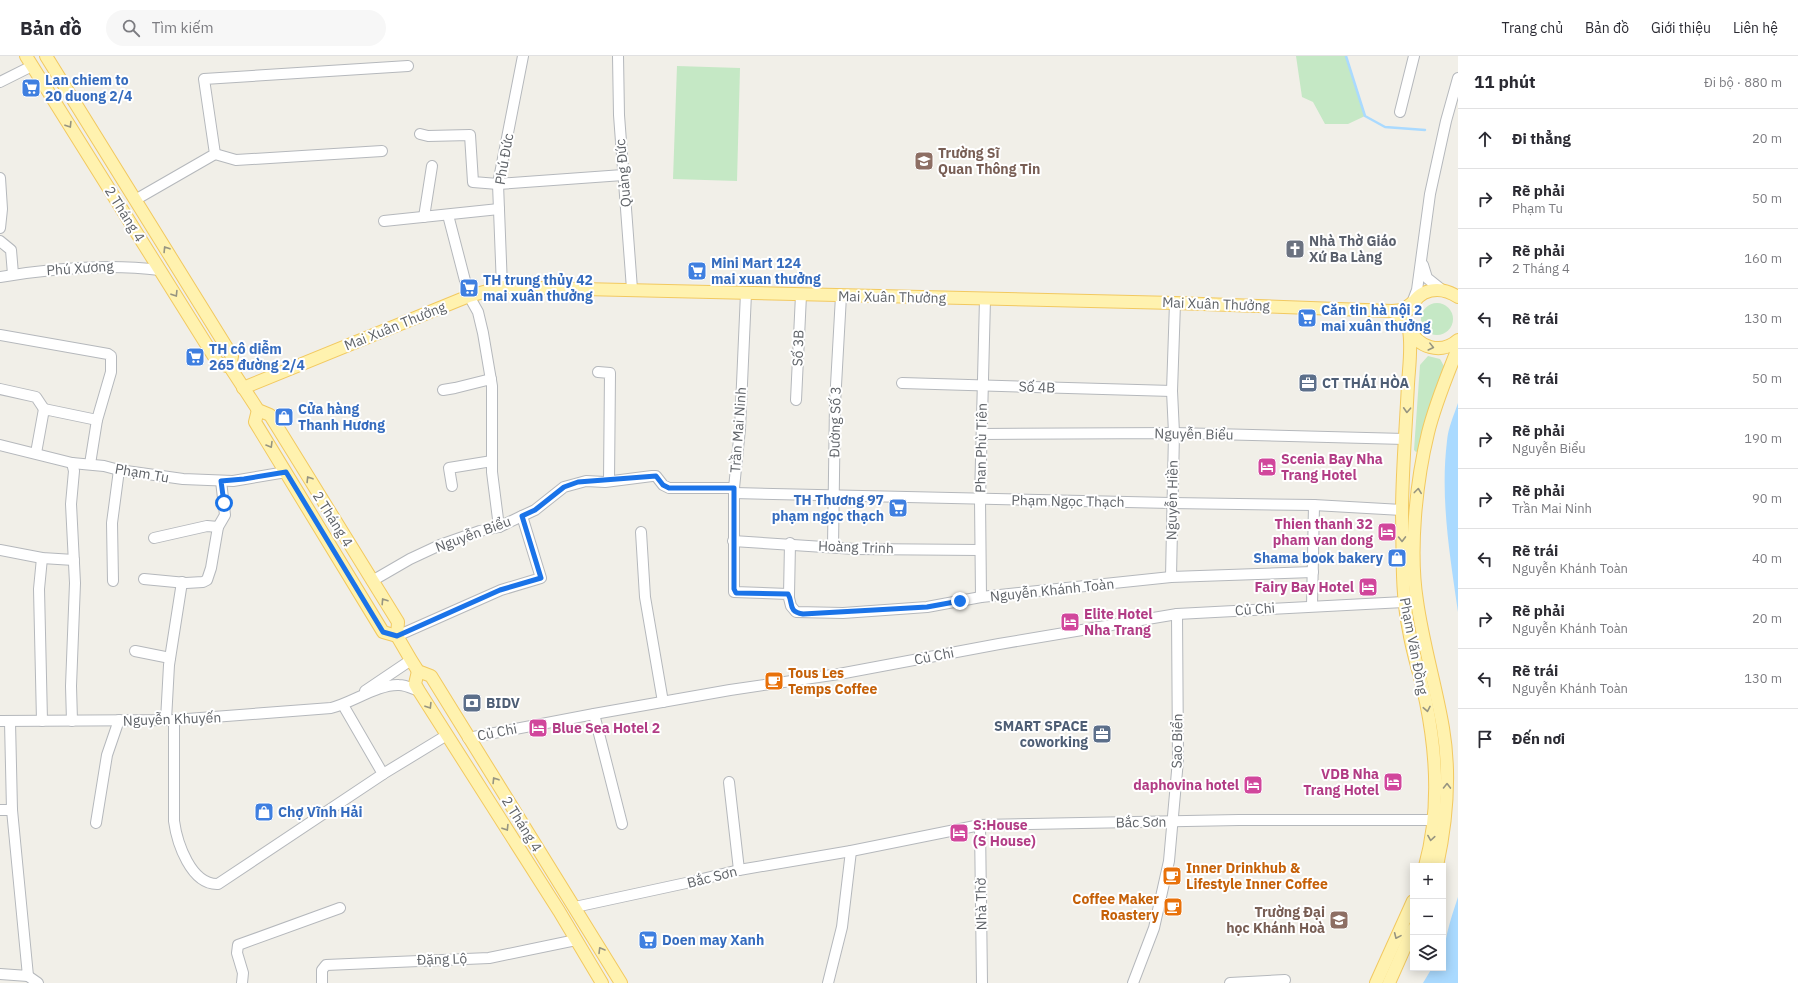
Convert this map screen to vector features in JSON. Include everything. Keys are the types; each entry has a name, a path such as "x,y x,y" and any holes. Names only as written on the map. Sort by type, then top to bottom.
{"main road":[{"name":"2 Tháng 4","path":"46,56 232,356 230,367"},
{"name":"2 Tháng 4","path":"29,61 218,363 230,367 258,410 270,415 398,622 397,636 411,660 418,671 431,676 621,983"},
{"name":"Mai Xuân Thưởng","path":"244,388 469,296 502,287 1175,303 1392,311 1402,310 1426,292 1442,290"},
{"path":"1442,290 1458,287"},
{"path":"1442,290 1458,297"},
{"name":"Phạm Văn Đồng","path":"1412,303 1408,320 1410,329 1402,510 1404,602 1409,633 1432,731 1440,820 1426,863"},
{"path":"1392,311 1404,320 1420,343 1428,347 1446,347 1458,340"},
{"name":"Phạm Văn Đồng","path":"1437,863 1440,820 1447,775 1443,729 1416,601 1414,542 1418,495 1425,448 1437,402 1458,348"},
{"name":"2 Tháng 4","path":"258,410 256,422 383,632 397,636"},
{"path":"1404,602 1416,601"},
{"name":"2 Tháng 4","path":"418,671 415,684 419,691 559,911 602,983"},
{"path":"559,911 575,907"},
{"path":"1376,983 1410,908"},
{"path":"1389,983 1410,935"}],"street":[{"name":"Phú Đức","path":"502,287 498,184 523,56"},
{"name":"Quảng Đức","path":"618,56 618,115 632,289"},
{"path":"1400,112 1414,56"},
{"path":"0,82 29,61"},
{"path":"215,154 204,79 408,66"},
{"path":"1412,303 1417,290 1430,194 1446,121 1458,78"},
{"path":"420,134 428,136 470,135 473,182 498,184 623,175"},
{"path":"135,200 215,154 236,160 382,151"},
{"path":"424,217 432,166"},
{"path":"0,178 2,209 0,228"},
{"path":"384,221 499,210"},
{"path":"448,215 469,296 478,312 491,379 492,461 500,526"},
{"path":"0,241 11,250 13,274"},
{"path":"1422,259 1427,278 1442,290"},
{"name":"Phú Xương","path":"0,277 13,274 100,266 128,265 160,270"},
{"name":"Trần Mai Ninh","path":"746,293 740,429 734,490 734,592 789,595"},
{"name":"Số 3B","path":"796,400 801,295"},
{"name":"Đường Số 3","path":"833,547 835,403 841,296"},
{"name":"Phan Phù Tiên","path":"980,597 980,499 984,299"},
{"name":"Nguyễn Hiền","path":"1171,577 1171,503 1174,433 1172,391 1175,303"},
{"path":"0,335 108,354 112,360 111,372 96,420 90,464"},
{"path":"598,372 610,373 609,481"},
{"path":"443,390 491,379"},
{"name":"Số 4B","path":"902,383 1172,391"},
{"path":"0,389 36,397 44,409 36,453"},
{"path":"44,409 96,420"},
{"name":"Nguyễn Biểu","path":"982,434 1174,433 1406,439"},
{"name":"Phạm Tu","path":"0,445 72,463 90,464 158,477 221,481 286,472"},
{"path":"452,486 449,468 492,461"},
{"path":"72,463 74,471 71,504 75,620 71,686 72,721"},
{"path":"113,580 112,523 119,470"},
{"name":"Nguyễn Biểu","path":"372,581 410,559 440,545 480,531 500,526 535,510 564,487 586,481 609,481 656,476 663,485 669,488 734,490"},
{"path":"144,579 182,582 203,582 207,580 211,568 218,527 225,515 221,481"},
{"name":"Phạm Ngọc Thạch","path":"734,490 980,499 1314,505 1402,510"},
{"path":"1312,606 1314,505"},
{"path":"397,636 500,590 541,578 522,516"},
{"path":"154,538 207,526 218,527"},
{"path":"641,532 645,597 653,636 663,702"},
{"name":"Hoàng Trinh","path":"733,541 790,543 877,550 980,550"},
{"path":"789,595 790,543"},
{"path":"0,550 42,558 74,560"},
{"path":"42,558 39,589 42,721"},
{"name":"Nguyễn Khánh Toàn","path":"789,595 793,609 796,612 803,614 927,607 980,597 1171,577 1313,572"},
{"path":"182,582 170,658 170,720 174,821 176,837 180,847 199,878 211,884 218,884 383,774 447,735"},
{"name":"Củ Chi","path":"468,738 594,714 839,674 999,644 1177,614 1404,602"},
{"name":"Sao Biển","path":"1133,983 1159,910 1169,860 1171,821 1178,760 1177,614"},
{"path":"135,651 170,658"},
{"name":"Nguyễn Khuyến","path":"343,705 411,660"},
{"name":"Nguyễn Khuyến","path":"5,721 170,720 302,712 343,705 391,686 406,686 419,691"},
{"path":"343,705 383,774"},
{"path":"594,714 622,824"},
{"path":"96,823 108,756 119,720"},
{"path":"5,721 28,976"},
{"path":"729,782 739,870"},
{"path":"0,810 12,810"},
{"name":"Bắc Sơn","path":"575,907 739,870 851,851 980,825 1171,821 1440,820"},
{"name":"Nhà Thờ","path":"980,825 982,983"},
{"path":"828,983 842,927 851,851"},
{"path":"242,983 243,973 237,953 238,944 340,908"},
{"name":"Đặng Lộ","path":"322,983 322,970 326,965 490,958 576,940"},
{"path":"0,974 28,976 38,983"},
{"path":"1230,983 1285,980"}],"green space":[{"path":"1296,56 1346,56 1365,116 1348,124 1325,124 1313,102 1302,97"},
{"path":"677,66 740,68 737,181 673,179"},
{"path":"1434,303 1440,303 1450,310 1453,319 1452,325 1446,332 1440,335 1434,335 1424,328 1421,322 1421,316 1428,306"},
{"path":"1428,356 1440,359 1445,368 1427,416 1418,451 1416,452 1414,450 1420,365"}],"water":[{"path":"1458,403 1458,612 1445,505 1445,462 1450,426"},
{"path":"1458,897 1458,983 1423,983 1430,971 1446,971 1446,940"}],"waterway":[{"path":"1346,56 1365,116 1385,127 1425,130"}],"place":[{"name":"Lan chiem to 20 duong 2/4","path":"31,88"},
{"name":"Trường Sĩ Quan Thông Tin","path":"924,161"},
{"name":"Nhà Thờ Giáo Xứ Ba Làng","path":"1295,249"},
{"name":"Mini Mart 124 mai xuan thưởng","path":"697,271"},
{"name":"TH trung thủy 42 mai xuân thưởng","path":"469,288"},
{"name":"Căn tin hà nội 2 mai xuân thưởng","path":"1307,318"},
{"name":"TH cô diễm 265 đường 2/4","path":"195,357"},
{"name":"CT THÁI HÒA","path":"1308,383"},
{"name":"Cửa hàng Thanh Hương","path":"284,417"},
{"name":"Scenia Bay Nha Trang Hotel","path":"1267,467"},
{"name":"TH Thương 97 phạm ngọc thạch","path":"898,508"},
{"name":"Thien thanh 32 pham van dong","path":"1387,532"},
{"name":"Shama book bakery","path":"1397,558"},
{"name":"Fairy Bay Hotel","path":"1368,587"},
{"name":"Elite Hotel Nha Trang","path":"1070,622"},
{"name":"Tous Les Temps Coffee","path":"774,681"},
{"name":"BIDV","path":"472,703"},
{"name":"Blue Sea Hotel 2","path":"538,728"},
{"name":"SMART SPACE coworking","path":"1102,734"},
{"name":"VDB Nha Trang Hotel","path":"1393,782"},
{"name":"daphovina hotel","path":"1253,785"},
{"name":"Chợ Vĩnh Hải","path":"264,812"},
{"name":"S:House (S House)","path":"959,833"},
{"name":"Inner Drinkhub & Lifestyle Inner Coffee","path":"1172,876"},
{"name":"Coffee Maker Roastery","path":"1173,907"},
{"name":"Trường Đại học Khánh Hoà","path":"1339,920"},
{"name":"Doen may Xanh","path":"648,940"}],"route":[{"path":"224,503 221,481 233,481 286,472 383,632 397,636 500,590 541,578 522,516 535,510 564,487 578,482 605,482 649,476 656,476 665,487 669,488 734,488 734,592 736,593 788,594 790,596 791,606 793,609 796,612 803,614 843,613 927,607 960,601"}]}
